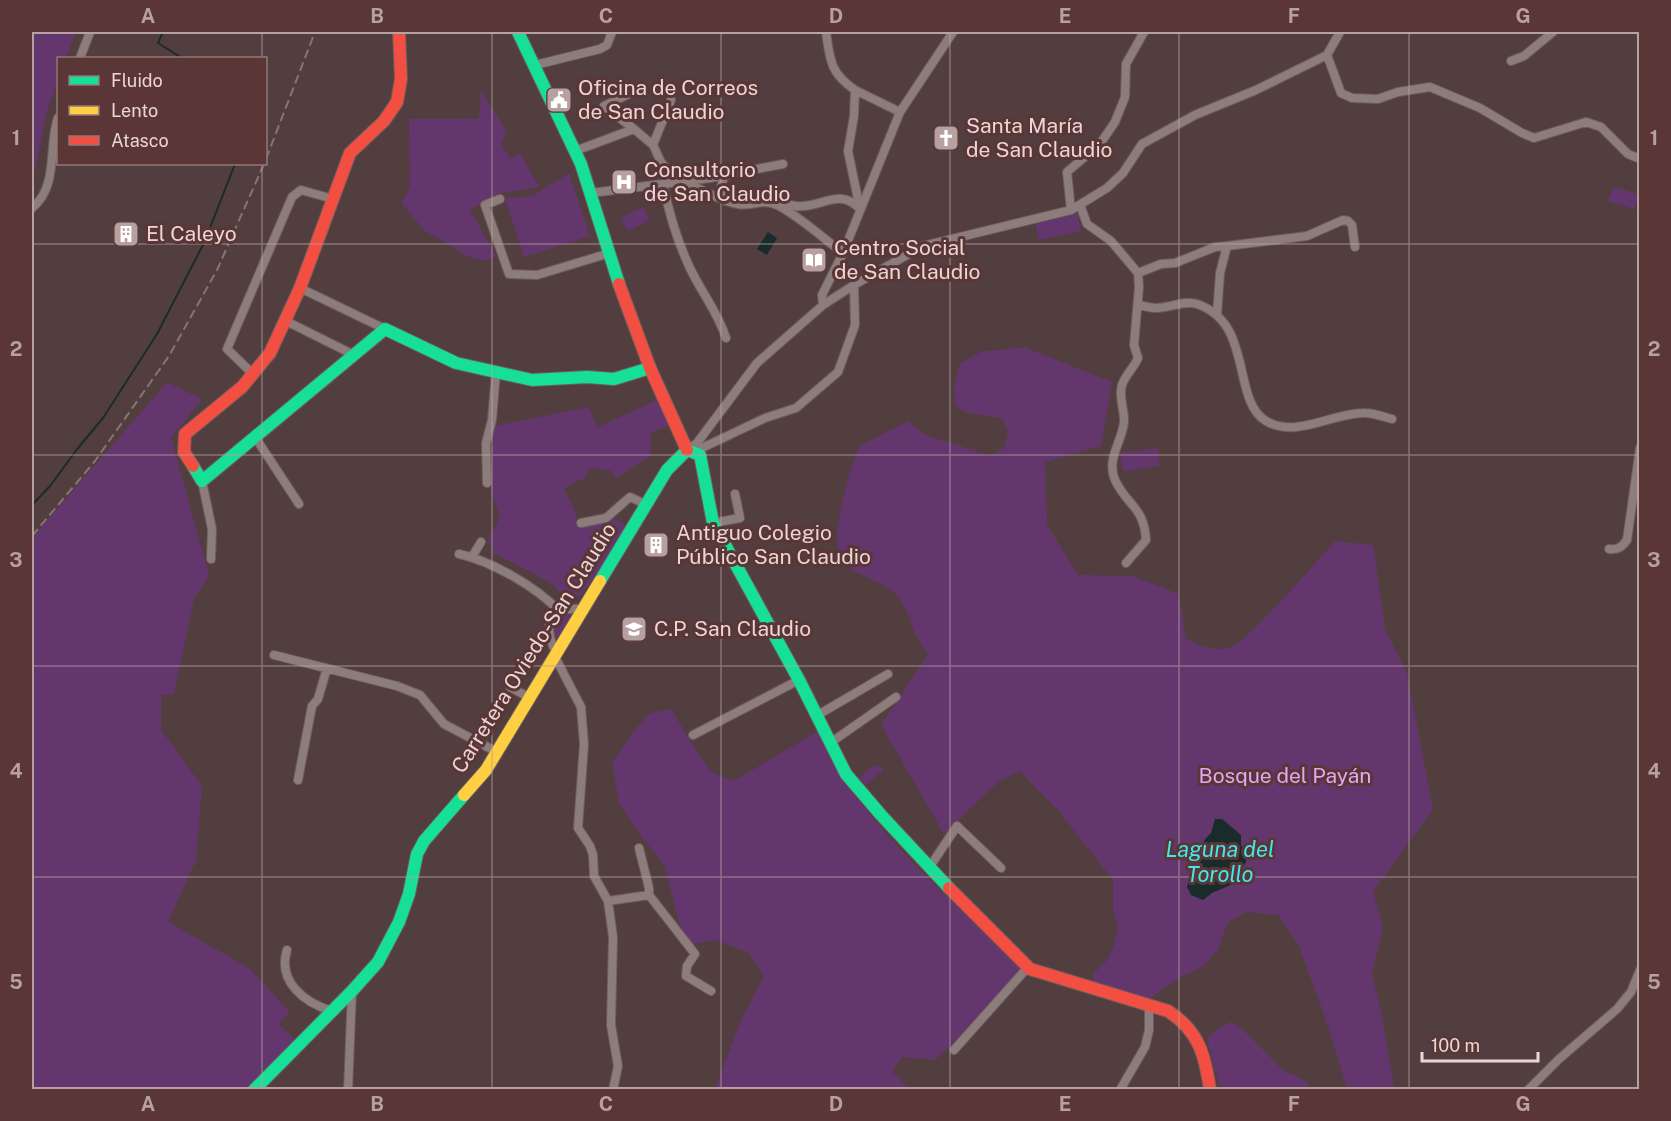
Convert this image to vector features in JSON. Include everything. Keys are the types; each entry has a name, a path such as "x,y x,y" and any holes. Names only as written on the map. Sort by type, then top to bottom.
{"street":[{"path":"80,57 90,32"},
{"path":"211,559 212,529 202,481 184,452 185,434 243,387 270,353 300,288 350,153 391,114 398,103 399,32"},
{"path":"518,32 575,151 591,193 628,312 650,368 688,449 700,455 713,523 799,680 846,774 929,868 1030,969 1168,1011 1182,1018 1204,1054 1210,1089"},
{"path":"535,65 600,49 607,45 612,32"},
{"path":"826,32 830,64 842,81 855,90 900,112"},
{"path":"823,305 822,295 843,253 900,112 953,32"},
{"path":"1071,210 1067,172 1100,144 1115,122 1125,97 1126,64 1144,32"},
{"path":"688,449 697,443 757,363 823,305 854,285 923,246 1071,210 1107,188 1123,172 1142,144 1195,115 1256,90 1328,55 1340,32"},
{"path":"1511,61 1524,56 1553,32"},
{"path":"1328,55 1341,93 1352,98 1378,99 1398,92 1430,87 1480,108 1534,138 1586,122 1601,127 1629,154 1640,159"},
{"path":"855,90 854,116 848,151 860,210"},
{"path":"627,95 604,106 653,145 661,162 674,174 706,192 741,205 780,199 793,206 801,207 840,198 852,200 860,210"},
{"path":"653,145 670,100"},
{"path":"32,208 41,198 48,183 57,124"},
{"path":"575,151 634,129"},
{"path":"591,193 710,178 783,164"},
{"path":"724,175 720,192 724,199"},
{"path":"706,192 706,183 710,178"},
{"path":"710,178 713,188 724,199"},
{"path":"663,184 675,233 690,269 720,318 726,339"},
{"path":"253,374 227,349 292,197 301,190 333,199"},
{"path":"500,199 485,205 509,274 537,275 610,253"},
{"path":"762,201 778,205 843,253"},
{"path":"1080,205 1087,224 1111,241 1138,273 1134,345 1138,358 1122,385 1120,393 1124,421 1113,457 1114,477 1123,493 1140,513 1145,527 1146,540 1126,563"},
{"path":"1138,273 1161,264 1175,263 1215,247 1307,236 1343,220 1352,225 1355,247"},
{"path":"1217,315 1222,262 1227,246"},
{"path":"688,449 702,448 765,418 796,408 838,372 855,325 854,285"},
{"path":"300,288 456,363 532,380 587,377 614,379 650,368"},
{"path":"1138,305 1156,308 1190,302 1209,309 1217,315 1238,352 1250,401 1258,415 1277,426 1296,426 1349,414 1366,413 1392,419"},
{"path":"286,321 354,355"},
{"path":"202,481 385,329"},
{"path":"488,483 486,443 492,420 496,372"},
{"path":"255,437 299,504"},
{"path":"1609,549 1623,546 1627,540 1640,448"},
{"name":"Carretera Oviedo-San Claudio","path":"254,1089 378,962 390,942 409,894 417,854 424,841 475,784 497,752 645,504 667,470 688,449"},
{"path":"713,523 740,518 735,494"},
{"path":"580,524 606,518 630,497 645,504"},
{"path":"472,557 481,542"},
{"path":"459,554 472,557 539,592 559,611"},
{"path":"582,609 571,608 559,611 550,621 548,629 556,656 580,707 584,744 578,828 590,846 594,876 608,901 613,937 611,1025 618,1066 613,1089"},
{"path":"274,655 397,686 420,695 444,724 497,752"},
{"path":"298,780 312,706 318,699 327,668"},
{"path":"816,716 888,674"},
{"path":"693,735 799,680"},
{"path":"510,687 530,698"},
{"path":"830,743 896,697"},
{"path":"929,868 957,826 1001,868"},
{"path":"639,848 650,888 649,895 695,954 687,966 686,976 711,992"},
{"path":"608,901 649,895"},
{"path":"286,950 284,968 291,983 315,1006 332,1011"},
{"path":"954,1050 1028,967"},
{"path":"1528,1089 1617,1009 1630,992 1640,970"},
{"path":"348,1089 352,991"},
{"path":"1120,1089 1145,1047 1149,1030 1149,1005"}],"green space":[{"path":"32,32 76,32 66,57 57,57 57,83 46,115 32,185"},
{"path":"481,91 507,132 501,143 510,158 520,154 540,187 501,193 470,210 496,256 485,261 469,257 424,230 401,203 410,188 409,119 479,119"},
{"path":"569,173 590,236 524,257 505,198 532,196"},
{"path":"1614,187 1635,193 1638,198 1634,209 1608,201"},
{"path":"643,207 650,221 627,231 621,218"},
{"path":"1077,213 1081,231 1039,240 1035,222"},
{"name":"Bosque del Payán","path":"1024,347 1112,382 1101,446 1045,462 1047,525 1078,575 1132,576 1179,594 1186,639 1213,649 1231,647 1266,617 1335,541 1373,545 1385,629 1407,673 1433,809 1373,892 1383,928 1372,974 1382,1015 1394,1089 1347,1089 1325,1017 1298,944 1278,915 1247,912 1230,921 1222,936 1219,949 1204,966 1183,976 1145,1001 1093,985 1093,974 1107,960 1118,927 1113,909 1113,880 1057,809 1020,771 998,782 944,834 881,725 928,655 899,598 887,587 851,569 839,555 837,541 841,507 859,446 908,421 923,434 991,456 1004,447 1008,432 1002,418 967,413 956,406 954,389 960,364 980,352"},
{"path":"167,382 202,399 171,438 209,575 194,599 174,694 161,695 161,730 202,786 196,860 168,922 249,968 290,1012 279,1024 296,1041 248,1089 32,1090 32,538"},
{"path":"657,396 670,425 651,431 650,457 616,478 612,471 592,468 588,470 586,477 564,488 577,516 576,526 611,516 626,526 580,596 564,596 551,583 492,552 492,545 487,542 500,517 490,486 494,426 588,407 598,427 655,401"},
{"path":"1158,448 1160,466 1123,471 1120,453"},
{"path":"566,615 574,615 558,640 554,637 554,626"},
{"path":"671,709 699,755 713,773 734,781 818,731 840,777 888,836 1023,972 993,1007 935,1060 902,1057 892,1071 909,1089 715,1089 741,1020 764,976 749,953 716,940 687,945 665,866 619,803 612,762 650,713"},
{"path":"879,765 884,770 865,785 860,777"},
{"path":"1231,1022 1243,1030 1283,1070 1307,1082 1311,1089 1220,1089 1207,1039 1217,1029"}],"water":[{"path":"768,232 777,238 767,255 757,249"},
{"name":"Laguna del Torollo","path":"1215,819 1222,819 1241,835 1241,846 1247,850 1246,862 1233,884 1212,893 1203,900 1191,895 1187,887 1194,858 1211,833"}],"waterway":[{"path":"163,32 158,43 180,57"},
{"path":"32,505 50,486 103,418 157,334 204,243 235,165"}],"railway":[{"path":"267,156 315,32"},
{"path":"32,536 95,461 169,356 217,270 264,165"}],"traffic: fast":[{"path":"518,32 581,164 619,284"},
{"path":"193,466 202,481 385,329 456,363 532,380 587,377 614,379 650,368"},
{"path":"687,450 700,455 713,523 799,680 846,774 949,888"},
{"path":"600,581 667,470 687,450"},
{"path":"254,1090 378,962 399,922 409,894 417,854 424,841 464,795"}],"traffic: slow":[{"path":"464,795 486,770 600,581"}],"traffic: jam":[{"path":"193,466 184,452 185,434 242,387 270,353 300,288 350,153 384,121 397,102 401,79 399,32"},
{"path":"619,284 650,368 687,450"},
{"path":"949,888 1030,969 1168,1011 1187,1027 1199,1045 1206,1066 1210,1090"}],"place":[{"name":"Oficina de Correos de San Claudio","path":"559,100"},
{"name":"Santa María de San Claudio","path":"946,138"},
{"name":"Consultorio de San Claudio","path":"624,182"},
{"name":"El Caleyo","path":"126,234"},
{"name":"Centro Social de San Claudio","path":"814,260"},
{"name":"Antiguo Colegio Público San Claudio","path":"656,545"},
{"name":"C.P. San Claudio","path":"634,629"}]}
